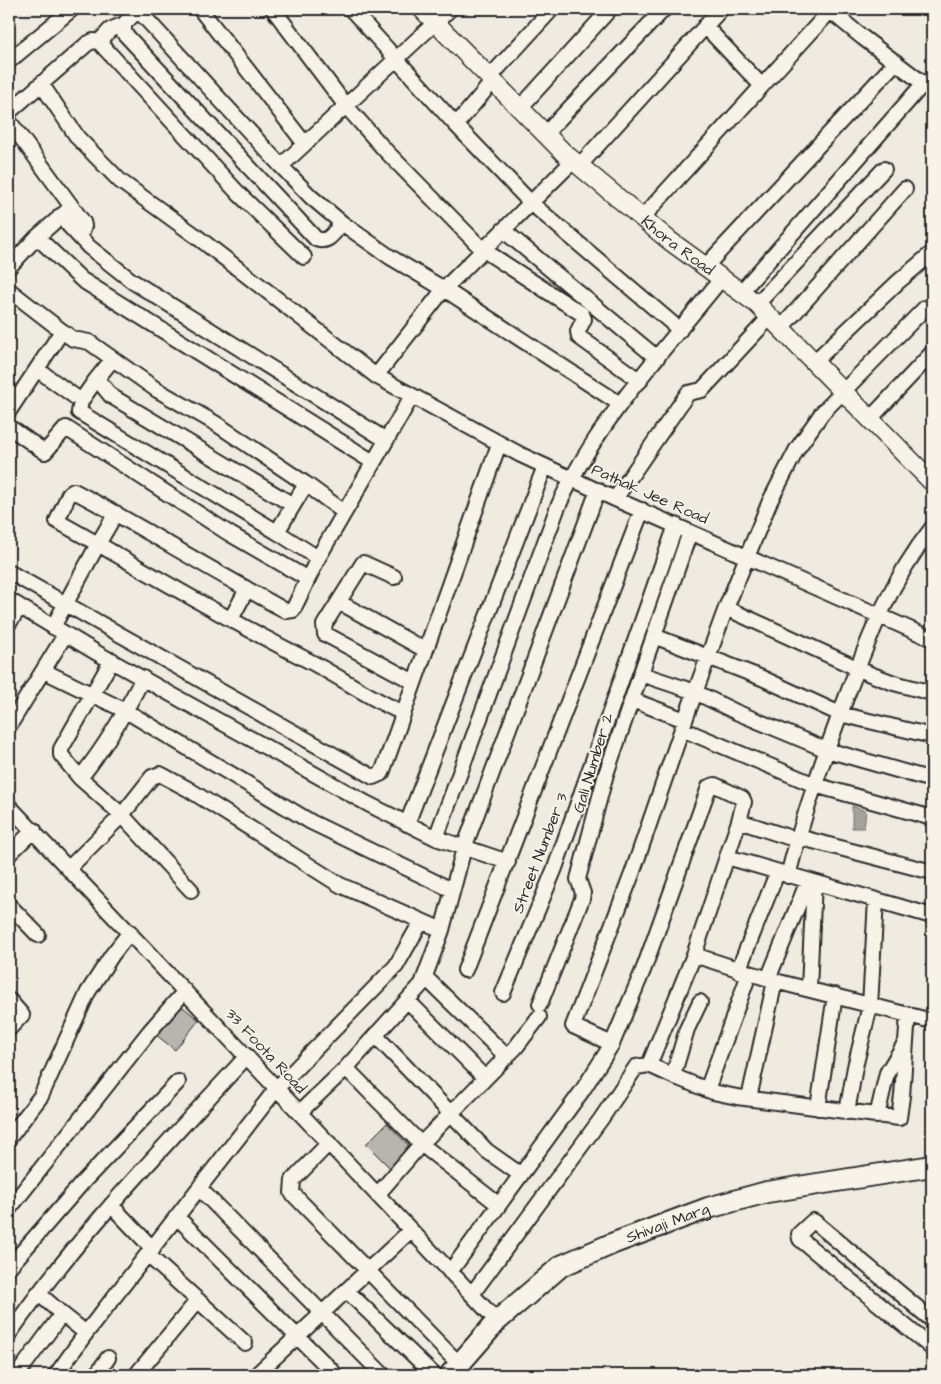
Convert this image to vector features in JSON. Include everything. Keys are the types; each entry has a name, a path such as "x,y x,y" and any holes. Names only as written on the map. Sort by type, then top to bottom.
{"main road":[{"name":"Shivaji Marg","path":"454,1370 497,1321 561,1266 614,1242 708,1208 767,1192 932,1166"}],"street":[{"path":"9,61 72,9"},
{"path":"99,42 110,30 124,24 138,9 281,166 311,197 342,223 390,257 444,288 620,404"},
{"path":"200,9 305,144"},
{"path":"272,9 346,106 385,150 482,249 582,314 584,319 578,331 579,337 640,381"},
{"path":"351,9 456,125 531,203 680,330"},
{"name":"Khora Road","path":"422,9 576,164 642,218 721,279 757,304 932,482"},
{"path":"281,166 450,9"},
{"path":"456,125 491,79 552,9"},
{"path":"520,108 610,9"},
{"path":"545,134 664,9"},
{"path":"376,376 444,288 482,249 576,164 721,9"},
{"path":"642,218 829,10 928,87 742,292"},
{"path":"124,24 124,32 316,239 328,240 342,223"},
{"path":"705,26 762,86"},
{"path":"9,112 87,44 93,41 99,42 239,194 304,257"},
{"path":"706,267 896,62"},
{"name":"Pathak Jee Road","path":"42,85 78,138 120,180 196,236 376,376 499,444 545,466 615,499 932,639"},
{"path":"9,121 66,212 83,222 84,226 80,237 89,247 132,281 386,440"},
{"path":"757,304 884,169"},
{"path":"615,499 688,393 702,390 775,323 905,189"},
{"path":"9,267 37,237 66,212"},
{"path":"504,230 657,358"},
{"path":"37,237 61,261 90,285 373,462"},
{"path":"814,362 898,282 932,253"},
{"path":"436,838 557,509 571,478 582,457 620,404 721,279"},
{"path":"11,296 76,340 88,342 157,390 215,423 344,512"},
{"path":"612,1044 573,1026 632,874 683,724 746,557 770,501 797,449 822,413 842,390 925,308"},
{"path":"9,411 38,370 62,331"},
{"path":"870,419 932,353"},
{"path":"112,360 81,401 79,412 318,558"},
{"path":"38,370 81,401"},
{"path":"95,381 102,385 111,396 293,505"},
{"path":"403,713 372,699 312,663 284,650 57,521 69,494 74,491 289,612 296,606 318,558 412,396"},
{"path":"9,426 44,452 66,428 230,534 308,579"},
{"path":"9,572 373,777 382,773 499,444"},
{"path":"408,824 545,466"},
{"path":"277,532 306,484"},
{"path":"300,1112 376,1036 408,1001 425,977 442,930 464,848 598,490"},
{"path":"465,970 642,510"},
{"path":"52,627 116,513"},
{"name":"Street Number 3","path":"503,993 555,868 676,526"},
{"path":"707,1090 744,972 797,838 840,714 878,616 918,546 932,528"},
{"name":"Gali Number 2","path":"378,1194 421,1144 484,1077 506,1057 539,1011 582,899 583,893 578,879 606,774 690,532"},
{"path":"394,577 363,563 324,625 325,634 414,682"},
{"path":"231,619 247,589"},
{"path":"338,602 425,650"},
{"path":"9,623 15,603 66,635 408,824 436,838 508,862"},
{"path":"726,608 894,683 932,692"},
{"path":"9,726 66,635"},
{"path":"654,636 709,656 840,714 932,736"},
{"path":"112,660 61,749 60,756 80,778 122,815 191,890"},
{"path":"44,671 126,711 311,822 452,890"},
{"path":"641,674 695,692 744,716 827,750 932,780"},
{"path":"80,778 97,757 126,711 143,678"},
{"path":"632,700 815,785 932,818"},
{"path":"69,868 122,815 152,777 160,774 188,789 340,885 442,930"},
{"path":"450,1272 521,1175 612,1044 644,968 709,787 715,785 742,798 744,802 694,955 649,1066"},
{"name":"33 Foota Road","path":"9,806 34,830 497,1321"},
{"path":"739,821 797,838 932,872"},
{"path":"9,854 34,830"},
{"path":"727,857 783,875 932,916"},
{"path":"749,1098 771,980 811,882"},
{"path":"809,988 811,882"},
{"path":"847,1112 855,1067 870,1006 876,900"},
{"path":"9,905 38,935"},
{"path":"56,1375 86,1333 277,1088 396,966 421,922"},
{"path":"9,1138 41,1096 53,1074 88,992 112,955 130,932"},
{"path":"694,955 771,980 932,1020"},
{"path":"425,977 506,1057"},
{"path":"9,1209 149,1032 186,991"},
{"path":"818,1108 835,995"},
{"path":"9,1000 22,1015 9,1029"},
{"path":"408,1001 484,1077"},
{"path":"673,1076 687,1029 700,1002"},
{"path":"472,1294 602,1119 636,1067 649,1066 707,1090 749,1098 896,1119 901,1115 908,1014"},
{"path":"376,1036 487,1151 521,1175"},
{"path":"877,1116 887,1073 906,1043"},
{"path":"9,1334 38,1293 111,1205 247,1056"},
{"path":"346,1068 421,1144 499,1205"},
{"path":"9,1267 83,1182 178,1082"},
{"path":"329,1143 293,1180 292,1192 369,1270 454,1370"},
{"path":"199,1188 383,1375"},
{"path":"111,1205 151,1252 198,1300 245,1343"},
{"path":"177,1217 336,1375"},
{"path":"932,1320 815,1222 813,1221 799,1234 800,1239 932,1348"},
{"path":"256,1375 411,1230"},
{"path":"347,1291 434,1375"},
{"path":"38,1293 86,1333"},
{"path":"136,1375 198,1300"},
{"path":"17,1375 62,1314"},
{"path":"96,1375 108,1358"}],"shaded area":[{"path":"852,806 866,811 864,828 852,828"}],"building":[{"path":"179,1004 199,1020 175,1050 155,1034"},
{"path":"387,1123 410,1147 390,1168 366,1144"}]}
